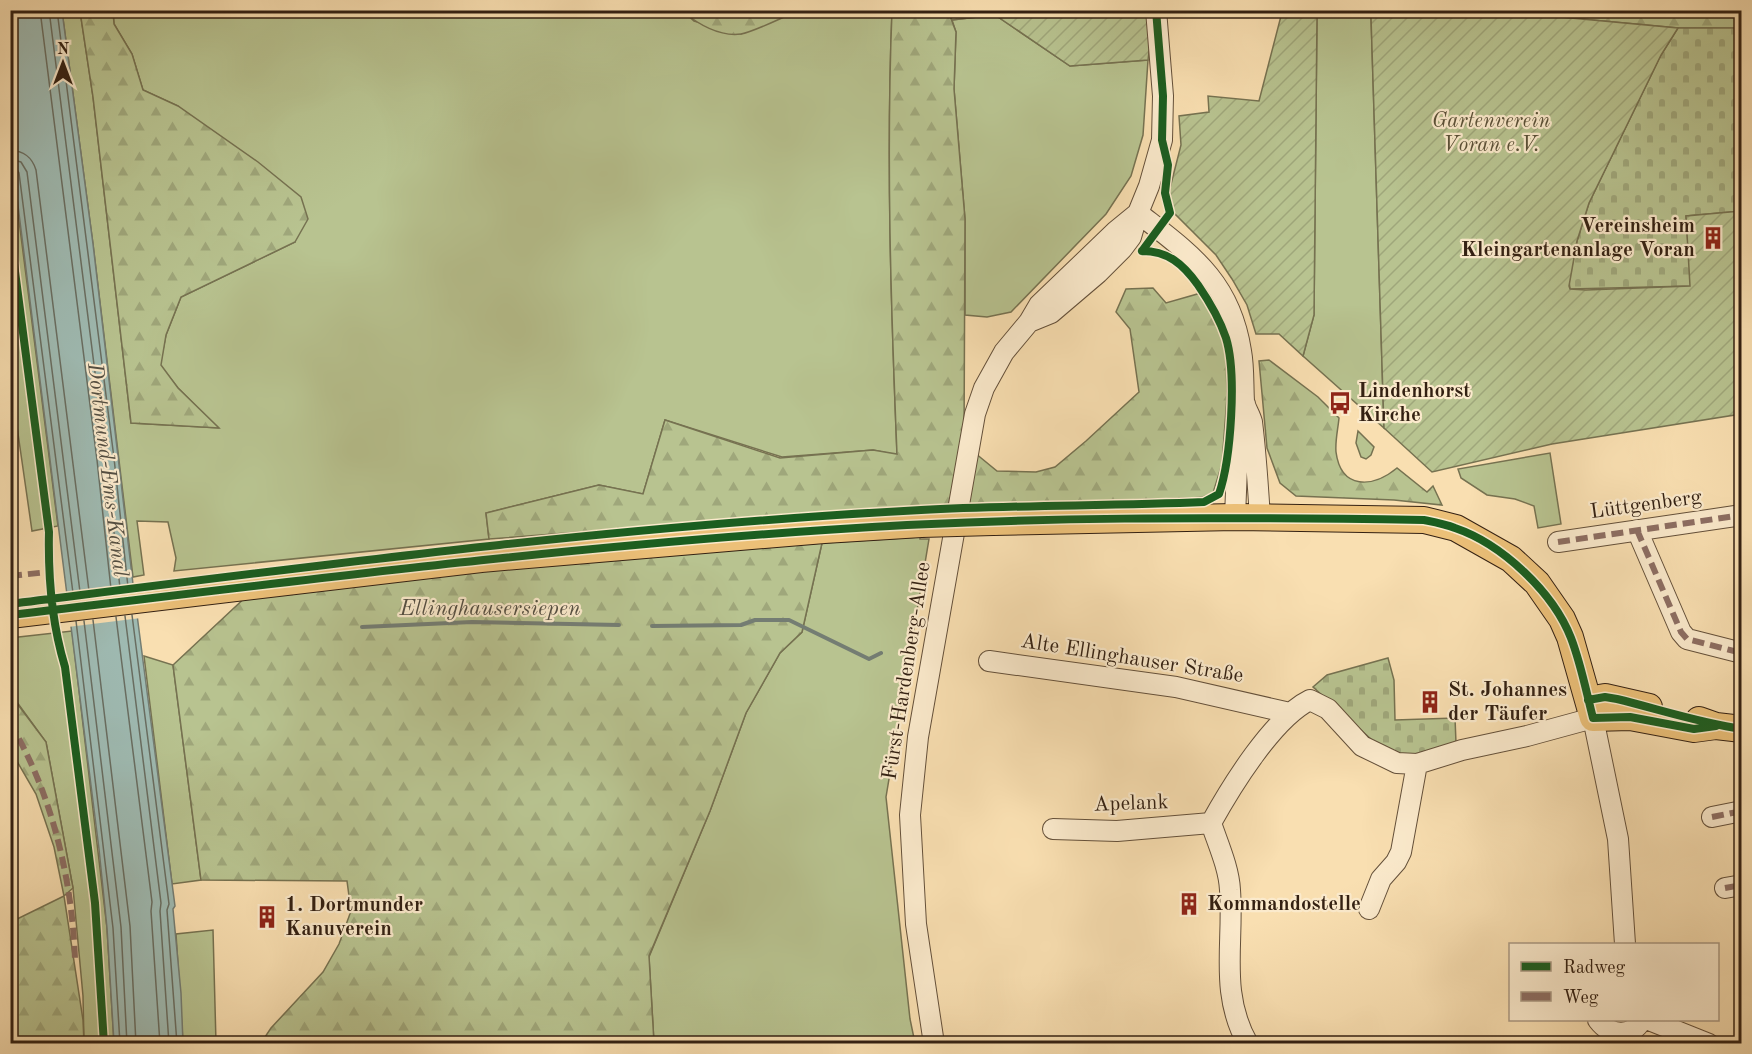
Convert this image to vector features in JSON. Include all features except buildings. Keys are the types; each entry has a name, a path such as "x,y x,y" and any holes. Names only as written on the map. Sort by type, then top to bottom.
{"main road":[{"path":"10,615 482,558 824,530 921,524 1235,517 1424,520 1467,534 1511,559 1537,583 1562,619 1574,647 1590,709 1605,697 1716,726 1742,729"}],"street":[{"name":"Fürst-Hardenberg-Allee","path":"934,1044 916,924 910,815 918,737 975,414 984,388 1004,352 1029,322 1051,313 1098,273 1131,237 1162,140 1163,96 1156,10"},
{"path":"1138,213 1204,268 1225,298 1235,322 1241,352 1245,404 1251,417 1254,438 1260,518"},
{"path":"1235,517 1239,416 1245,404"},
{"name":"Lüttgenberg","path":"1558,542 1742,515"},
{"path":"1637,530 1687,639 1742,653"},
{"name":"Alte Ellinghauser Straße","path":"989,661 1176,687 1290,713"},
{"path":"1248,1044 1238,1023 1230,987 1228,962 1230,888 1211,823 1226,795 1247,765 1290,713 1310,700 1328,710 1362,746 1397,764 1417,764 1462,750 1527,736 1590,709 1618,839 1625,943"},
{"path":"1368,909 1381,879 1396,862 1401,852 1417,764"},
{"path":"1712,816 1742,811"},
{"name":"Apelank","path":"1053,829 1117,831 1211,823"},
{"path":"1604,1031 1626,1032 1641,1021"},
{"path":"1652,1021 1709,1044"}],"green space":[{"path":"682,10 694,21 741,34 798,11 892,11 889,178 897,455 873,450 782,457 665,420 643,494 599,485 486,513 489,539 174,571 176,558 168,522 137,521 144,575 133,577 62,11 80,11 93,97 131,423 218,428 178,388 160,365 166,335 181,297 295,242 178,106 143,90 132,54 114,24 113,11"},
{"path":"1741,10 1742,28 1678,28 1560,17 1249,15 1249,11"},
{"path":"80,11 113,11 114,24 132,54 143,90 178,106 258,162 301,197 308,219 295,242 181,297 166,335 161,365 178,388 219,428 131,423 93,97"},
{"path":"682,11 798,11 754,30 741,34 725,34 709,29"},
{"path":"892,11 948,11 956,32 954,89 965,219 964,444 997,471 1036,472 1055,467 1139,392 1130,329 1116,312 1126,289 1153,288 1166,303 1201,293 1218,323 1226,350 1227,397 1222,464 1213,493 1191,498 922,506 489,539 486,513 599,485 643,494 665,420 780,458 873,450 897,454 889,177"},
{"path":"948,11 1154,11 1148,60 1070,66 995,15 952,20"},
{"path":"995,15 1070,66 1148,60 1143,135 1131,176 1106,214 1011,312 987,317 965,315 965,219 954,89 956,32 952,20"},
{"path":"1281,16 1317,16 1314,315 1303,356 1279,334 1256,334 1247,305 1232,279 1216,255 1171,210 1167,200 1181,145 1179,116 1209,112 1208,96 1259,101"},
{"path":"1317,16 1371,17 1384,428 1303,356 1314,315"},
{"name":"Gartenverein Voran e.V.","path":"1371,17 1560,17 1678,28 1661,55 1589,203 1577,241 1569,286 1570,289 1586,290 1690,286 1686,216 1741,211 1741,414 1552,444 1432,472 1384,428"},
{"path":"1678,28 1741,28 1741,211 1686,216 1691,286 1570,289 1569,281 1577,241 1589,203 1661,55"},
{"path":"10,150 58,526 32,531 10,378"},
{"path":"1269,360 1318,397 1339,418 1336,452 1344,473 1351,479 1368,482 1388,475 1397,468 1427,492 1433,486 1442,505 1394,500 1296,496 1280,483 1267,448 1259,361"},
{"path":"1358,431 1374,447 1371,455 1366,459 1361,457 1356,443"},
{"path":"1550,453 1561,524 1538,528 1534,506 1515,499 1487,495 1461,478 1458,469"},
{"path":"920,537 920,539 929,539 886,797 910,1019 915,1043 654,1043 649,957 710,811 746,713 780,653 802,632 822,543"},
{"path":"822,543 802,632 780,653 746,713 710,811 649,956 654,1043 261,1043 271,1028 323,972 339,944 351,911 347,881 201,880 173,665 249,594 491,567"},
{"path":"72,631 107,928 114,1043 84,1043 83,996 73,888 46,742 11,694 10,638"},
{"path":"144,656 173,665 201,880 172,884"},
{"path":"1388,658 1394,680 1395,720 1455,718 1456,743 1417,757 1400,756 1382,749 1313,687 1327,675"},
{"path":"10,694 46,742 73,888 64,896 54,847 36,794 11,751"},
{"path":"64,896 83,1020 84,1043 11,1043 11,922"},
{"path":"213,930 216,1043 183,1043 176,934"}],"water":[{"name":"Dortmund-Ems-Kanal","path":"10,11 62,11 175,906 173,909 183,1043 114,1043 107,928 99,849 11,150"}],"pier":[{"path":"136,583 141,618 68,627 64,592"}],"waterway":[{"name":"Ellinghausersiepen","path":"652,626 741,625 755,620 789,620 869,659 881,653"},
{"name":"Ellinghausersiepen","path":"362,627 472,622 619,625"}],"marked path":[{"path":"1558,542 1742,515"},
{"path":"1637,530 1681,632 1687,639 1742,653"},
{"path":"10,576 48,572"},
{"path":"10,723 37,778 57,837 69,898 75,959"},
{"path":"1712,817 1742,811"},
{"path":"1725,888 1742,885"}],"cycle path":[{"path":"1142,251 1170,213 1165,193 1168,165 1162,140 1163,96 1156,10"},
{"path":"10,233 49,532 52,600 65,667 95,903 104,1044"},
{"path":"10,604 465,549 693,526 921,510 1204,502 1219,494 1227,460 1232,394 1226,338 1210,304 1187,271 1167,256 1142,251"},
{"path":"10,615 519,556 825,530 1049,520 1274,518 1424,520 1473,535 1508,558 1539,587 1563,621 1571,638 1593,718 1630,717 1694,729 1716,726"},
{"path":"1588,700 1605,697 1617,699 1695,720 1742,729"}],"place":[{"name":"Vereinsheim Kleingartenanlage Voran","path":"1713,238"},
{"name":"Lindenhorst Kirche","path":"1340,403"},
{"name":"St. Johannes der Täufer","path":"1430,702"},
{"name":"Kommandostelle","path":"1189,904"},
{"name":"1. Dortmunder Kanuverein","path":"267,917"}]}
